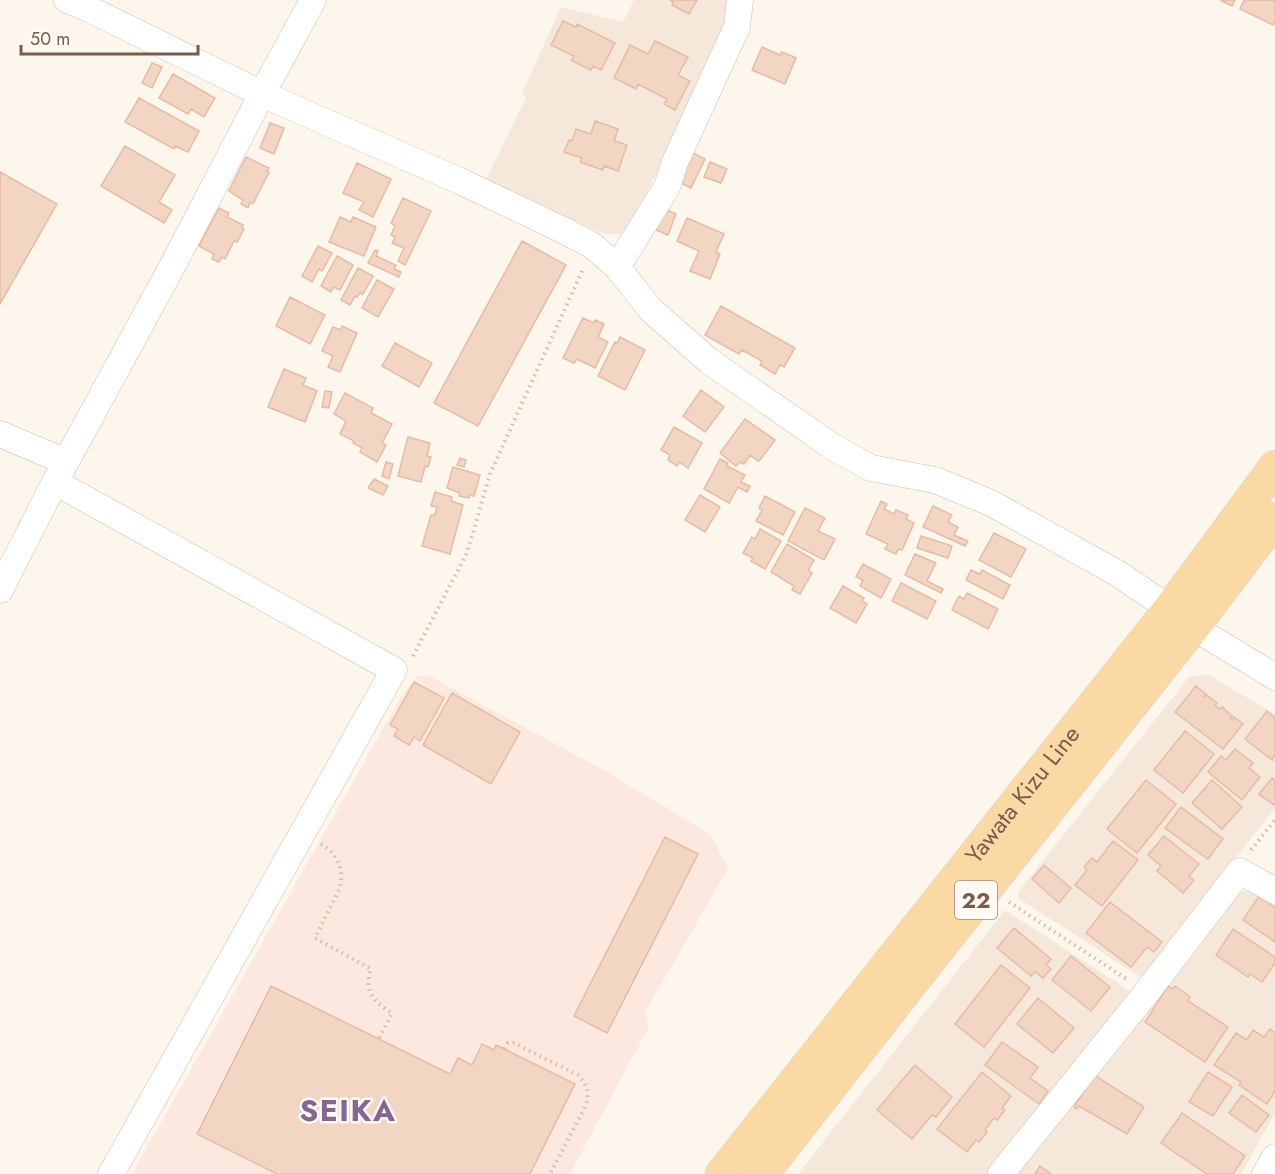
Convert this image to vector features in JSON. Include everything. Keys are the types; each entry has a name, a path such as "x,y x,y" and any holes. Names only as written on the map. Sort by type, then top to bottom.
{"main road":[{"name":"Yawata Kizu Line","path":"762,1174 916,977 1181,618 1275,467"},
{"name":"Yawata Kizu Line","path":"722,1174 1181,618 1275,519"}],"street":[{"path":"67,0 262,94 460,181 593,246 616,267 651,310 709,361 832,447 871,468 935,480 991,503 1117,573 1181,618 1275,677"},
{"path":"0,590 60,472 313,0"},
{"path":"616,267 667,187 675,162 738,27 740,0"},
{"path":"0,434 393,670 111,1174"},
{"path":"1001,1174 1240,872 1275,891"},
{"path":"1265,1174 1275,1156"}],"path":[{"path":"412,657 467,553 490,474 593,246"},
{"path":"1240,872 1244,859 1275,820"},
{"path":"315,841 334,854 339,863 342,880 315,938 371,969 369,977 371,994 376,1002 392,1013 379,1039"},
{"path":"1003,898 1147,992"},
{"path":"504,1049 508,1043 514,1043 578,1075 585,1081 588,1099 585,1107 550,1174"}],"shaded area":[{"path":"634,0 728,0 726,42 625,234 604,234 485,181 526,98 522,93 561,7 623,22"},
{"path":"1207,674 1275,714 1275,808 1144,975 1140,977 1018,898 1018,892 1189,677"},
{"path":"428,675 607,772 711,835 728,869 645,1012 649,1027 570,1174 132,1174 402,695 417,676"},
{"path":"1254,890 1275,902 1275,1113 1241,1174 1017,1174 1238,892"},
{"path":"1005,910 1130,991 1128,995 987,1174 798,1174"}],"building":[{"path":"670,0 697,0 689,14 672,5 673,2"},
{"path":"1220,0 1235,0 1232,6"},
{"path":"1244,0 1275,0 1273,25 1240,9"},
{"path":"563,21 576,27 577,24 615,43 601,70 593,66 591,70 571,60 574,56 551,45"},
{"path":"655,41 688,57 678,75 690,81 675,110 664,104 667,99 638,84 636,89 614,78 630,45 648,54"},
{"path":"762,47 780,55 782,52 796,58 785,84 752,70"},
{"path":"152,63 162,67 152,88 142,83"},
{"path":"173,74 215,98 204,117 191,109 188,114 159,98"},
{"path":"139,98 199,131 188,152 175,146 174,149 125,122"},
{"path":"595,121 618,129 614,141 627,145 618,171 604,166 603,170 580,162 582,158 564,152 569,140 572,141 576,129 591,134"},
{"path":"270,123 284,128 274,154 260,148"},
{"path":"125,146 175,175 159,202 172,210 164,223 101,186"},
{"path":"691,152 705,159 691,188 677,181"},
{"path":"246,157 269,168 253,204 250,202 248,208 241,204 243,200 229,191"},
{"path":"710,162 727,169 721,183 704,177"},
{"path":"357,163 391,179 373,217 359,210 364,202 343,193"},
{"path":"0,172 57,204 0,304"},
{"path":"403,198 431,211 405,265 398,261 404,248 392,243 395,237 391,235 395,226 391,223"},
{"path":"219,208 229,213 227,217 243,225 244,229 237,242 234,241 225,259 222,257 219,262 212,259 214,254 199,246"},
{"path":"663,208 676,214 668,235 654,229"},
{"path":"340,217 351,222 353,217 376,227 364,256 329,242"},
{"path":"687,218 724,234 716,252 720,254 710,279 690,271 699,251 677,241"},
{"path":"522,241 566,265 478,426 434,403"},
{"path":"318,246 332,253 322,271 319,269 312,282 302,276"},
{"path":"375,250 378,251 376,256 396,265 394,269 401,272 399,277 368,263"},
{"path":"337,256 353,265 340,290 334,287 331,292 321,286"},
{"path":"358,268 373,276 363,294 355,296 350,305 341,300"},
{"path":"377,280 394,289 378,317 362,308"},
{"path":"290,297 325,315 310,344 276,326"},
{"path":"721,306 795,348 784,367 780,365 775,374 760,365 762,361 742,350 739,354 705,335"},
{"path":"583,318 604,324 598,337 608,342 595,368 577,359 574,363 563,358"},
{"path":"342,326 357,333 340,372 328,367 333,356 322,351 333,327 341,330"},
{"path":"620,337 645,350 625,390 598,376 615,342 617,343"},
{"path":"395,343 432,363 419,387 382,366"},
{"path":"284,369 306,378 303,385 317,391 305,422 268,407"},
{"path":"701,390 724,407 705,432 683,416"},
{"path":"325,391 332,392 329,408 322,407"},
{"path":"345,393 373,408 371,413 392,424 382,443 386,445 377,462 360,452 362,448 353,443 354,441 340,434 346,421 334,414"},
{"path":"745,419 775,440 760,460 750,455 744,464 740,462 736,466 720,453"},
{"path":"674,427 702,443 688,468 679,462 677,466 668,460 670,455 661,450"},
{"path":"408,437 430,443 427,456 431,457 428,467 425,466 421,482 398,476"},
{"path":"460,458 466,460 464,467 457,465"},
{"path":"720,459 728,463 727,466 745,475 741,482 750,486 747,492 738,487 729,503 704,489"},
{"path":"386,462 393,464 389,479 382,476"},
{"path":"453,467 480,475 474,496 470,495 469,498 459,496 460,493 447,488"},
{"path":"374,479 388,486 383,495 368,488"},
{"path":"435,492 452,497 451,501 463,505 450,554 422,546 431,515 435,515 437,507 431,506"},
{"path":"700,495 720,507 705,532 685,520"},
{"path":"765,496 795,512 783,535 756,521 762,510 759,508"},
{"path":"881,501 887,504 884,509 894,514 896,510 908,515 906,519 914,523 902,550 898,549 896,554 885,549 888,544 866,534"},
{"path":"933,506 952,515 948,522 958,527 954,535 968,541 965,546 923,527"},
{"path":"805,508 825,518 818,531 835,539 824,560 788,541"},
{"path":"760,529 781,541 765,569 751,561 753,558 743,553 752,537 755,539"},
{"path":"994,533 1026,549 1011,577 979,560"},
{"path":"921,536 952,546 948,558 917,548"},
{"path":"787,544 814,560 808,570 812,573 800,594 792,590 794,586 771,572"},
{"path":"915,554 936,563 927,581 943,589 941,593 905,575"},
{"path":"863,564 891,579 881,598 860,586 863,580 856,577"},
{"path":"971,570 980,574 982,570 1010,585 1003,599 966,580"},
{"path":"901,583 936,601 927,619 892,601"},
{"path":"843,586 864,598 862,601 867,604 856,623 830,608"},
{"path":"967,593 998,609 988,629 952,610 959,596 964,599"},
{"path":"414,682 444,698 420,741 414,737 409,745 394,736 398,729 390,725"},
{"path":"1196,686 1206,694 1205,697 1207,695 1217,703 1215,705 1220,709 1222,707 1232,716 1230,718 1232,720 1234,717 1243,724 1223,749 1175,712"},
{"path":"452,693 520,732 491,784 423,745"},
{"path":"1267,711 1275,718 1275,755 1272,760 1245,739"},
{"path":"1185,731 1214,754 1183,793 1154,770"},
{"path":"1235,749 1253,763 1249,768 1260,777 1242,800 1208,772 1221,756 1226,760"},
{"path":"1272,778 1275,781 1274,805 1259,794"},
{"path":"1146,780 1176,804 1137,853 1107,829"},
{"path":"1212,780 1242,807 1222,829 1192,803"},
{"path":"1181,807 1223,839 1208,859 1165,828"},
{"path":"1164,836 1199,864 1189,876 1194,880 1183,893 1157,871 1161,866 1148,855"},
{"path":"665,837 698,854 607,1033 574,1016"},
{"path":"1113,841 1138,860 1102,906 1075,885 1087,870 1084,867 1092,858 1097,862"},
{"path":"1044,865 1071,888 1059,903 1032,879"},
{"path":"1259,896 1275,908 1275,942 1243,920"},
{"path":"1110,902 1162,942 1154,952 1147,947 1131,967 1086,933"},
{"path":"1014,928 1051,959 1046,965 1051,969 1043,978 1035,972 1031,976 997,948"},
{"path":"1233,929 1275,957 1275,963 1262,982 1250,974 1248,977 1216,955"},
{"path":"1071,956 1110,987 1091,1011 1052,980"},
{"path":"1001,965 1030,988 984,1047 955,1024"},
{"path":"271,986 450,1074 458,1058 472,1065 482,1044 494,1050 496,1045 575,1084 530,1174 277,1174 197,1134"},
{"path":"1168,986 1173,989 1175,986 1190,997 1188,1001 1228,1027 1205,1062 1145,1022"},
{"path":"1038,998 1074,1028 1053,1053 1017,1024"},
{"path":"1270,1029 1275,1033 1275,1091 1267,1104 1239,1085 1241,1082 1214,1065 1236,1033 1247,1040 1253,1030 1264,1037"},
{"path":"1002,1042 1038,1067 1030,1078 1048,1091 1039,1104 985,1065"},
{"path":"915,1065 952,1097 936,1117 932,1115 912,1139 877,1110"},
{"path":"982,1072 1011,1096 1002,1108 1005,1110 997,1120 994,1118 985,1130 987,1132 979,1142 976,1140 967,1152 937,1129"},
{"path":"1208,1072 1232,1087 1213,1116 1189,1102"},
{"path":"1094,1075 1144,1107 1127,1134 1079,1106 1077,1109 1074,1107"},
{"path":"1242,1095 1269,1115 1256,1132 1229,1113"},
{"path":"1182,1113 1245,1156 1233,1174 1207,1174 1161,1143"},
{"path":"1040,1166 1051,1174 1035,1174"}],"district":[{"name":"SEIKA","path":"348,1111"}]}
